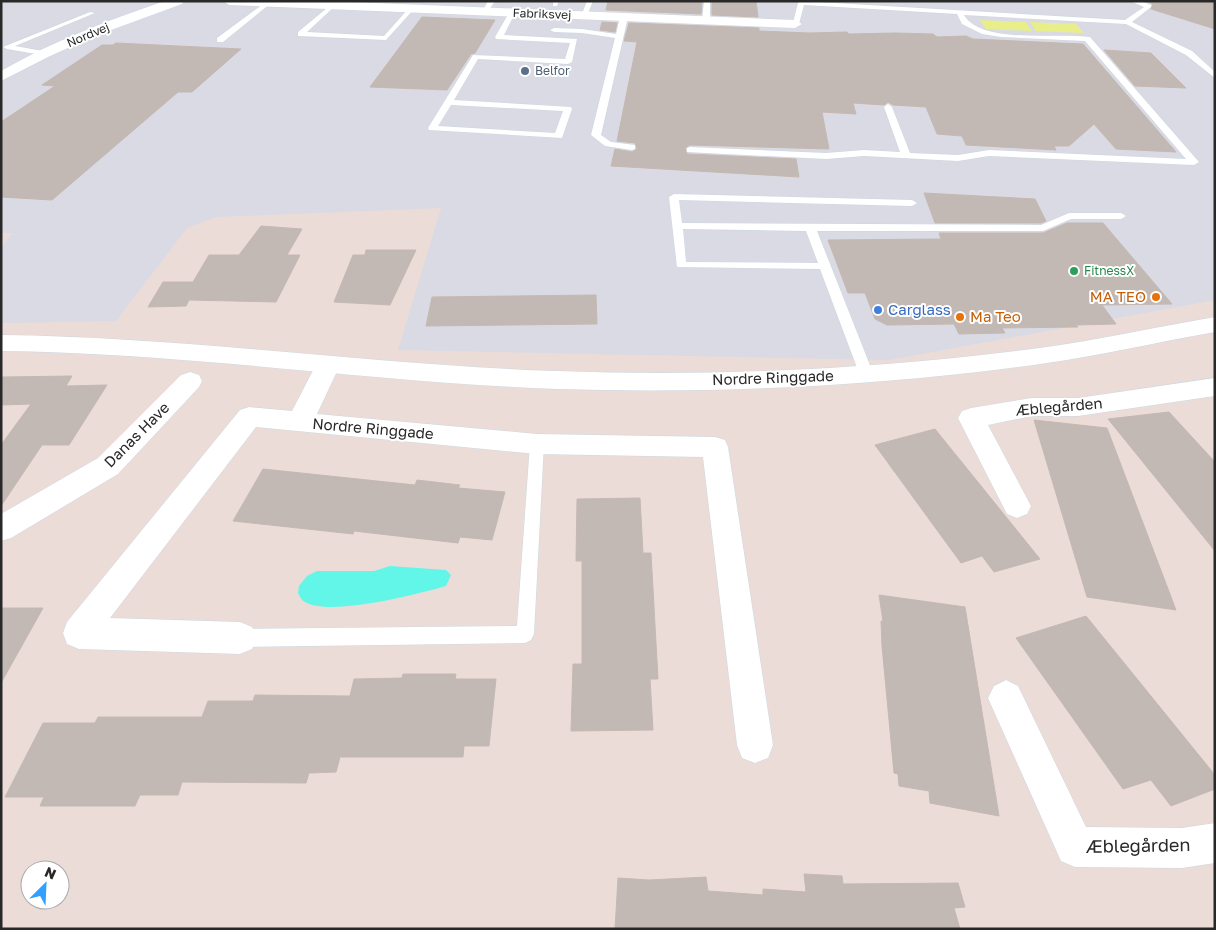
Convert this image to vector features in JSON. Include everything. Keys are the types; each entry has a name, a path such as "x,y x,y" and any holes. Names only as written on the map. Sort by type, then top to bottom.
{"street":[{"name":"Nordvej","path":"1,76 97,30 178,1"},
{"name":"Fabriksvej","path":"229,1 333,5 397,5 411,9 489,6 512,13 795,24"},
{"name":"Nordre Ringgade","path":"1,343 113,346 489,377 622,382 782,380 952,367 1044,355 1215,324"},
{"name":"Nordre Ringgade","path":"300,422 328,365"},
{"name":"Danas Have","path":"1,529 108,466 190,381"},
{"name":"Æblegården","path":"1017,506 971,418 1032,407 1078,407 1215,386"},
{"name":"Nordre Ringgade","path":"240,638 79,633 249,417 537,444 715,447 756,746"},
{"name":"Æblegården","path":"1006,698 1075,847 1182,848 1215,842"}],"lane":[{"path":"584,16 590,1"},
{"path":"706,21 707,1"},
{"path":"1133,1 1148,4"},
{"path":"220,40 268,3"},
{"path":"795,24 801,3 1127,22 1189,53 1215,76"},
{"path":"1127,22 1148,4"},
{"path":"333,5 301,34 386,38 411,9"},
{"path":"690,150 826,156 864,153 958,158 989,153 1194,162 1087,39 1001,35 982,32 965,22 959,12"},
{"path":"45,54 7,47 92,13"},
{"path":"449,102 568,109 558,136 432,128 476,57 568,62 574,41 499,37 512,13"},
{"path":"624,17 596,135 602,142 614,146 632,147"},
{"path":"504,27 514,28"},
{"path":"543,29 582,31 620,37"},
{"path":"888,107 906,155"},
{"path":"824,266 681,265 674,197 912,203"},
{"path":"677,226 1043,228 1069,216 1121,216"},
{"path":"810,228 866,374"},
{"path":"240,638 525,634 537,444"}],"shaded area":[{"path":"1,1 1215,1 1215,300 889,360 398,350 441,208 216,217 187,228 116,321 1,323 1,247 13,233 1,233"}],"green space":[{"path":"980,20 1026,22 1032,31 986,29"},
{"path":"1030,22 1076,24 1084,33 1036,31"}],"water":[{"path":"390,566 446,570 451,575 446,586 396,599 353,606 317,606 304,601 298,593 299,586 307,576 317,571 374,571"}],"building":[{"path":"608,1 702,1 701,14 606,10"},
{"path":"712,1 756,1 758,17 712,15"},
{"path":"1147,1 1215,1 1215,29 1151,9 1153,4"},
{"path":"422,17 495,20 475,53 471,54 447,90 370,87"},
{"path":"602,22 617,23 615,32 600,30"},
{"path":"629,23 759,28 759,31 810,33 933,34 937,37 966,36 973,39 1083,44 1176,152 1116,149 1094,124 1069,146 1054,146 1056,150 966,145 962,136 937,134 926,107 893,105 888,102 884,105 853,103 856,114 822,112 829,149 690,145 685,148 687,154 796,159 799,177 611,166 615,149 632,152 637,149 635,143 617,141 637,42 624,41"},
{"path":"116,43 241,49 192,92 178,92 52,200 1,197 1,122 55,86 42,85 102,45 113,45"},
{"path":"1104,50 1151,53 1186,88 1135,86"},
{"path":"924,193 1035,199 1046,221 1041,223 935,223"},
{"path":"1067,223 1103,223 1172,304 1102,305 1116,324 1076,325 1078,327 1002,328 1005,333 959,334 954,324 887,325 875,319 865,293 848,293 828,240 941,239 939,233 1043,233"},
{"path":"261,226 302,229 287,255 300,255 276,302 189,300 186,306 148,307 163,282 193,282 209,255 239,255"},
{"path":"366,250 416,250 390,305 334,302 353,255 365,255"},
{"path":"596,295 597,324 426,326 432,297"},
{"path":"72,376 66,386 107,385 69,445 42,445 1,506 1,445 31,404 1,405 1,377"},
{"path":"1169,412 1215,462 1215,551 1108,419"},
{"path":"1034,420 1107,428 1176,610 1087,597"},
{"path":"935,429 1040,559 994,572 982,556 961,563 875,445"},
{"path":"263,469 415,485 417,480 460,485 458,488 505,492 492,540 460,537 458,543 354,531 353,534 233,521"},
{"path":"640,498 643,553 651,553 658,679 650,679 653,730 571,731 573,664 582,664 582,561 576,561 577,499"},
{"path":"879,595 965,607 999,816 930,803 929,791 899,786 898,774 894,773 882,646 881,621 883,621"},
{"path":"1,608 43,608 1,683"},
{"path":"1086,616 1215,775 1215,789 1171,806 1151,780 1123,789 1016,638"},
{"path":"403,674 456,674 455,679 496,679 489,746 464,746 463,757 340,757 336,772 309,773 306,783 182,782 178,795 140,795 135,806 40,806 44,797 5,797 43,723 95,723 98,717 202,717 208,701 253,701 255,695 350,696 354,679 402,678"},
{"path":"804,874 842,876 843,884 958,883 965,907 954,908 960,929 615,929 618,878 649,880 706,877 708,891 763,895 763,889 806,892"}],"place":[{"name":"Belfor","path":"525,71"},
{"name":"FitnessX","path":"1074,271"},
{"name":"MA TEO","path":"1156,297"},
{"name":"Carglass","path":"878,310"},
{"name":"Ma Teo","path":"960,317"}]}
